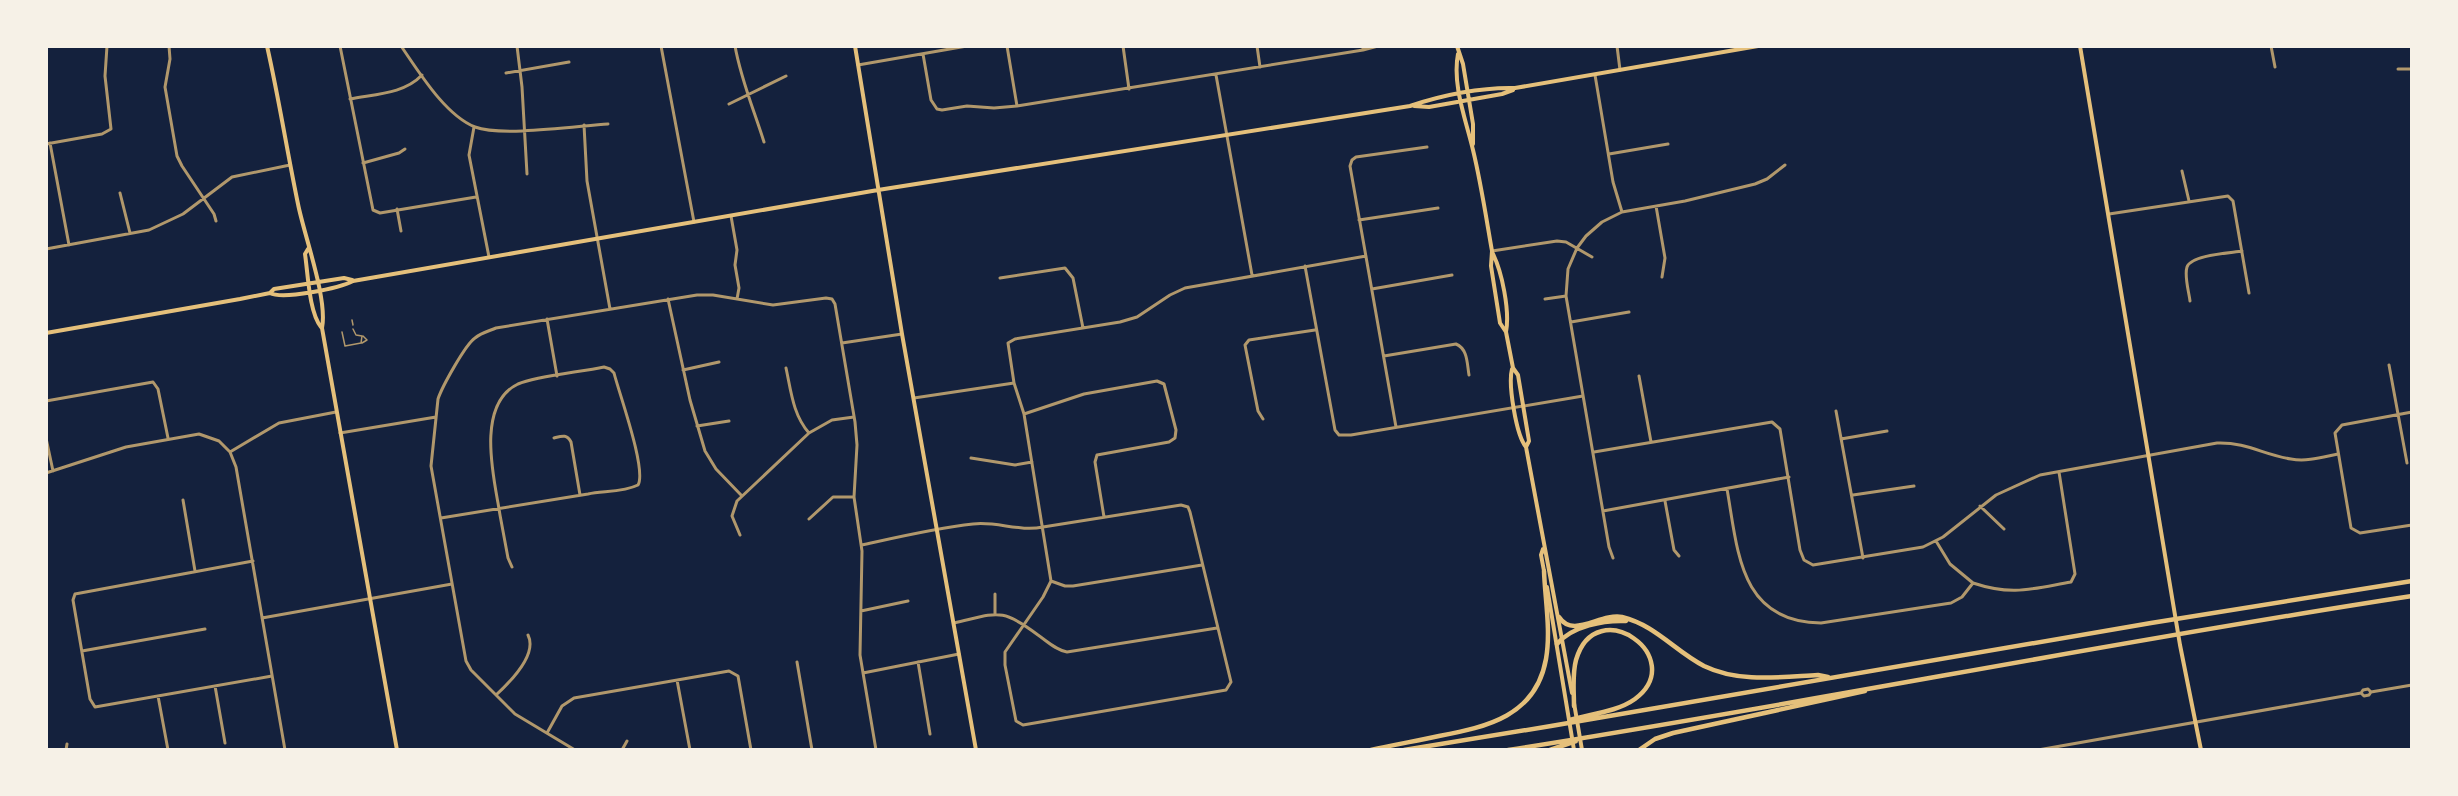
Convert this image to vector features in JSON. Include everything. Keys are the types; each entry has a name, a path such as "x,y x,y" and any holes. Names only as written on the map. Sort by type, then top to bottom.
{"highway":[{"path":"1371,750 1485,726 1504,718 1520,706 1536,685 1546,660 1544,571"},
{"path":"1404,750 2151,622 2412,581"},
{"path":"1508,750 2230,624 2412,596"},
{"path":"1559,617 1565,624 1572,627 1611,617 1635,621 1656,632 1705,666 1725,674 1752,678 1818,675 1833,678"},
{"path":"1557,644 1562,638 1598,623 1635,621"},
{"path":"1551,726 1622,705 1641,693 1649,680 1651,668 1648,655 1641,642 1626,632 1614,630 1600,633 1588,640 1579,652 1575,665 1575,707"},
{"path":"1639,750 1655,739 1673,733 1858,694 1873,688"},
{"path":"1550,750 1591,737"}],"main road":[{"path":"267,46 308,249 312,253 336,411 397,750"},
{"path":"855,46 902,334 976,750"},
{"path":"1457,46 1456,65 1465,126 1473,148 1492,251 1491,266 1500,323 1506,332"},
{"path":"46,333 270,293 274,289 344,278 353,280 878,190 1410,106 1461,94 1515,88 1758,46"},
{"path":"2080,46 2150,454 2180,645 2201,750"},
{"path":"1458,54 1464,64 1473,124 1473,148"},
{"path":"1410,106 1429,107 1502,94 1515,88"},
{"path":"308,249 305,254 316,321 322,328"},
{"path":"1492,251 1498,264 1513,368 1518,375 1529,441 1526,447"},
{"path":"270,293 276,296 318,290 345,285 353,280"},
{"path":"1513,368 1510,376 1515,408 1521,441 1526,447 1547,554 1582,750"},
{"path":"1544,548 1541,555 1574,750"}],"street":[{"path":"69,245 48,144 102,134 111,129 105,76 107,46"},
{"path":"169,46 170,59 165,87 177,156 214,214 216,221"},
{"path":"340,46 374,210 381,213 476,196"},
{"path":"401,46 453,112 474,127 499,131 608,124"},
{"path":"517,46 527,174"},
{"path":"661,46 694,222"},
{"path":"735,46 740,74 764,142"},
{"path":"858,65 967,46"},
{"path":"1007,46 1017,106"},
{"path":"1123,46 1129,88"},
{"path":"1257,46 1260,67"},
{"path":"923,54 931,100 937,109 942,110 967,106 994,108 1017,106 1216,75 1378,46"},
{"path":"1617,46 1620,70"},
{"path":"2271,46 2275,67"},
{"path":"506,73 569,62"},
{"path":"2398,69 2412,69"},
{"path":"350,99 402,89 414,84 422,75"},
{"path":"1216,75 1252,275"},
{"path":"1595,75 1613,182 1622,212"},
{"path":"729,104 747,93 786,76"},
{"path":"584,125 587,180 610,309"},
{"path":"474,127 469,155 489,257"},
{"path":"1609,154 1668,144"},
{"path":"1396,427 1350,166 1356,157 1427,147"},
{"path":"363,163 399,153 405,149"},
{"path":"46,249 164,225 236,175 290,165"},
{"path":"1613,558 1609,547 1566,296 1568,269 1577,248 1593,229 1622,212 1755,184 1767,179 1785,165"},
{"path":"2182,171 2189,201"},
{"path":"120,193 130,233"},
{"path":"2109,214 2228,196 2233,201 2249,293"},
{"path":"1656,206 1665,258 1662,277"},
{"path":"1359,220 1437,208"},
{"path":"397,209 401,231"},
{"path":"731,215 738,250 735,265 739,288 737,299"},
{"path":"1492,251 1562,241 1592,257"},
{"path":"2190,301 2186,270 2189,263 2199,258 2242,251"},
{"path":"862,544 973,524 1023,530 1043,527 1104,517 1185,506 1190,512 1216,628 1231,682 1230,687 1223,692 1022,725 1015,719 1005,665 1005,652 1044,597 1051,581 1043,527 1024,414 1014,383 1008,343 1015,339 1119,322 1137,316 1185,288 1366,256"},
{"path":"1305,266 1315,330 1338,434 1349,435 1583,396"},
{"path":"1000,278 1065,268 1073,278 1083,328"},
{"path":"1372,289 1452,275"},
{"path":"575,750 518,716 471,670 466,661 431,466 441,389 472,339 496,328 697,295 773,305 826,298 832,299 835,304 857,445 854,497 862,544 860,655 876,750"},
{"path":"1545,299 1566,296"},
{"path":"668,299 683,370 705,452 716,469 742,496"},
{"path":"1571,322 1629,312"},
{"path":"547,319 557,376"},
{"path":"1263,419 1258,411 1245,345 1249,340 1315,330"},
{"path":"842,343 902,334"},
{"path":"1384,356 1456,344 1465,353 1468,375"},
{"path":"683,370 719,362"},
{"path":"2389,364 2407,464"},
{"path":"441,518 499,509 638,485 641,478 637,452 614,373 610,369 604,367 520,383 503,395 496,408 489,457 499,509 508,558 512,567"},
{"path":"786,368 796,412 801,424 809,433"},
{"path":"1639,376 1651,442"},
{"path":"1024,414 1084,394 1157,381 1164,384 1176,430 1174,440 1099,454 1095,459 1104,517"},
{"path":"46,401 153,382 158,389 168,438"},
{"path":"914,398 1014,383"},
{"path":"230,452 279,423 336,411"},
{"path":"1836,411 1863,558"},
{"path":"2412,412 2342,425 2336,433 2351,528 2360,533 2412,525"},
{"path":"340,434 436,417"},
{"path":"740,535 732,516 733,507 742,496 809,433 832,420 854,417"},
{"path":"697,426 729,421"},
{"path":"1594,452 1772,422 1780,429 1800,550 1804,560 1813,565 1923,547 1936,541 1980,506 2014,485 2040,475 2217,443 2234,442 2293,460 2338,454"},
{"path":"1841,439 1887,431"},
{"path":"46,473 126,447 168,438 206,435 216,439 230,452 236,467 285,750"},
{"path":"554,438 564,435 571,442 580,495"},
{"path":"46,438 53,471"},
{"path":"971,458 1015,465 1032,462"},
{"path":"1936,541 1950,564 1974,583 1995,590 2017,591 2071,582 2075,574 2059,472"},
{"path":"1603,511 1789,477"},
{"path":"1853,495 1914,486"},
{"path":"1727,489 1744,577 1765,605 1779,615 1800,623 1821,623 1951,603 1962,597 1974,583"},
{"path":"809,519 833,497 854,497"},
{"path":"183,500 195,571"},
{"path":"1665,501 1674,550 1679,556"},
{"path":"1980,506 2004,529"},
{"path":"253,561 75,594 73,600 90,699 95,707 272,676"},
{"path":"1051,581 1073,586 1203,565"},
{"path":"262,618 452,584"},
{"path":"995,594 995,614"},
{"path":"861,611 908,602"},
{"path":"954,623 995,614 1013,616 1057,649 1067,652 1216,628"},
{"path":"82,651 205,629"},
{"path":"496,695 512,681 522,667 530,649 528,635"},
{"path":"863,673 959,654"},
{"path":"918,662 930,734"},
{"path":"797,663 812,750"},
{"path":"547,733 562,706 574,698 729,671 737,674 751,750"},
{"path":"677,680 690,750"},
{"path":"2038,750 2361,693 2364,696 2371,692 2412,685"},
{"path":"215,686 225,743"},
{"path":"158,696 168,750"},
{"path":"622,750 627,741"},
{"path":"66,750 67,744"},
{"path":"2076,744 2077,750"}],"lane":[{"path":"352,320 353,325"},
{"path":"342,332 345,346 361,344 363,341 353,329"}]}
